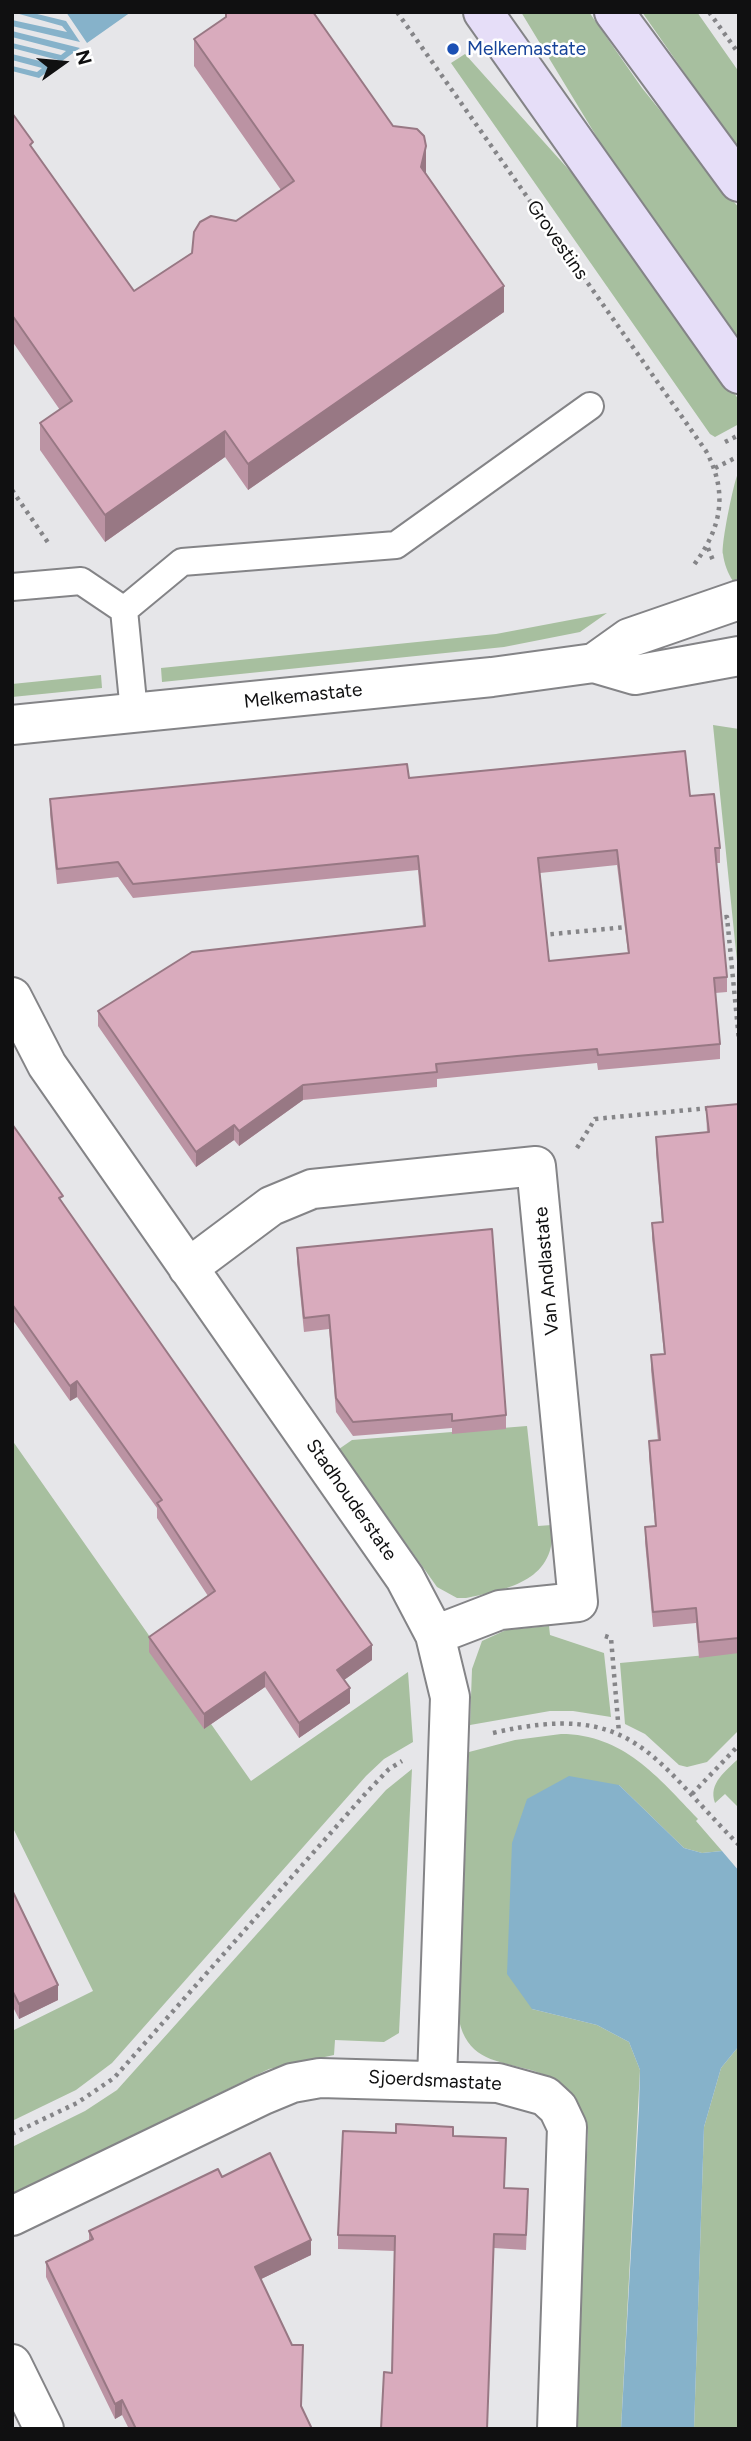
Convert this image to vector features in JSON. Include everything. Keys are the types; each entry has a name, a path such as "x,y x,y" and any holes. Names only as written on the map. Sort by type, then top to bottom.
{"main road":[{"path":"483,12 739,374"},
{"path":"614,12 739,182"}],"street":[{"name":"Melkemastate","path":"594,663 629,638 739,600"},
{"name":"Melkemastate","path":"12,724 492,677 594,663 635,675 739,656"},
{"name":"Stadhouderstate","path":"12,998 47,1065 405,1578 435,1634 445,1664 450,1697 437,2080"},
{"path":"188,1268 271,1206 312,1189 536,1166"},
{"name":"Van Andlastate","path":"536,1166 578,1602 565,1603"},
{"path":"435,1634 500,1610 565,1603"},
{"name":"Sjoerdsmastate","path":"12,2216 292,2083 345,2077 498,2083 524,2088 552,2102 567,2127 557,2429"},
{"path":"12,2364 44,2429"}],"lane":[{"path":"124,610 182,562 396,545 590,406"},
{"path":"12,587 81,581 124,610"},
{"path":"124,610 134,712"}],"path":[{"name":"Grovestins","path":"397,12 706,451 715,468"},
{"path":"709,12 739,54"},
{"path":"725,442 739,435"},
{"path":"708,548 717,526 720,500 715,468 739,456"},
{"path":"12,490 76,582"},
{"path":"713,918 726,917 739,1040"},
{"path":"535,936 631,927"},
{"path":"536,1166 552,1154 576,1150 595,1119 713,1108"},
{"path":"565,1603 567,1623 611,1638 619,1733"},
{"path":"12,2134 77,2103 114,2078 389,1769 412,1755 449,1742 529,1725 586,1724 619,1733 639,1744 692,1794 739,1845"},
{"path":"692,1794 739,1745"}],"green space":[{"path":"521,12 589,12 642,88 739,208 739,347 615,167"},
{"path":"642,12 697,12 739,72 739,151"},
{"path":"465,54 605,210 739,400 739,424 715,437 710,434 451,63"},
{"path":"739,471 739,578 733,581 725,565 723,548 731,498"},
{"path":"607,613 580,632 504,647 162,682 161,668 496,634"},
{"path":"101,675 102,688 12,697 12,684"},
{"path":"713,725 739,729 739,981"},
{"path":"527,1426 538,1526 552,1525 552,1544 539,1570 527,1579 499,1591 466,1598 457,1598 437,1587 339,1449 352,1440"},
{"path":"12,1440 251,1781 408,1672 413,1742 384,1759 366,1776 112,2063 76,2090 12,2121 12,2031 93,1991 12,1826"},
{"path":"549,1626 550,1635 604,1653 611,1717 573,1711 550,1711 470,1725 472,1669 482,1641 506,1630"},
{"path":"739,1652 739,1730 707,1762 687,1767 679,1765 645,1734 625,1724 620,1663"},
{"path":"561,1734 603,1741 638,1761 698,1819 696,1821 722,1851 702,1853 684,1848 619,1785 532,2009 597,2025 629,2042 640,2070 621,2429 576,2429 588,2130 576,2101 559,2083 540,2073 482,2055 468,2042 459,2020 469,1752 515,1740"},
{"path":"739,1758 739,1808 725,1794 715,1803 713,1796 716,1783"},
{"path":"412,1769 399,2033 384,2042 335,2040 334,2055 269,2069 12,2194 12,2147 85,2111 117,2090 386,1790"},
{"path":"739,2046 739,2429 694,2429 704,2127 721,2068"}],"water":[{"path":"12,12 29,12 66,21 80,42 12,26 12,20 67,32 62,26"},
{"path":"66,12 131,12 87,43"},
{"path":"12,31 80,48 62,61 12,48 12,43 61,55 66,51 12,37"},
{"path":"12,54 56,65 39,78 12,71 12,66 37,72 42,68 12,60"},
{"path":"569,1776 619,1785 684,1848 702,1853 722,1851 739,1871 739,2046 721,2068 704,2127 694,2429 621,2429 640,2070 629,2042 597,2025 532,2009 507,1974 512,1843 527,1799"}],"building":[{"path":"226,12 313,12 393,126 417,129 424,136 426,146 421,167 504,286 248,464 225,431 105,515 40,423 72,401 12,315 12,113 33,142 30,145 134,291 192,253 194,232 200,222 211,216 236,221 294,181 194,39 226,17"},
{"path":"685,751 690,796 714,794 720,848 715,848 727,977 714,978 720,1044 598,1055 597,1049 517,1056 436,1064 437,1072 303,1085 239,1131 234,1125 196,1152 98,1011 192,952 425,926 418,856 133,884 118,862 57,869 50,799 407,764 409,778","holes":["617,850 629,953 549,961 538,858"]},
{"path":"739,1104 739,1638 699,1642 696,1608 653,1612 645,1527 656,1526 649,1441 660,1440 651,1355 665,1354 652,1223 663,1222 656,1137 709,1132 706,1107"},
{"path":"12,1124 63,1196 59,1198 372,1645 337,1670 350,1688 299,1723 265,1672 204,1714 149,1637 215,1591 157,1503 162,1500 77,1381 70,1386 12,1304"},
{"path":"492,1229 506,1415 452,1421 452,1414 353,1422 336,1398 329,1315 304,1318 297,1248"},
{"path":"12,1890 58,1985 19,2004 12,1990"},
{"path":"396,2124 453,2127 453,2136 506,2138 504,2188 528,2189 526,2235 494,2234 487,2429 381,2429 384,2372 392,2373 395,2236 338,2235 343,2131 396,2133"},
{"path":"270,2153 311,2240 255,2267 292,2345 303,2345 301,2406 312,2429 136,2429 122,2400 115,2404 46,2262 93,2239 89,2231 218,2169 222,2177"}],"place":[{"name":"Melkemastate","path":"453,49"}]}
